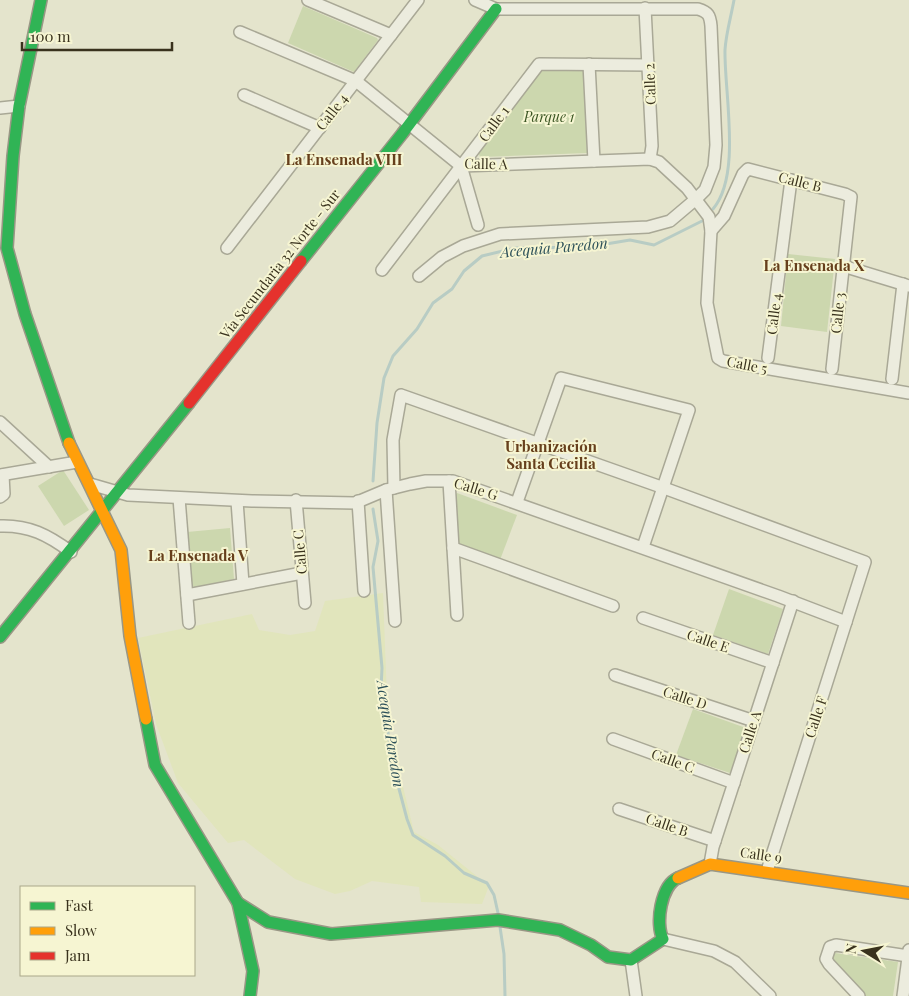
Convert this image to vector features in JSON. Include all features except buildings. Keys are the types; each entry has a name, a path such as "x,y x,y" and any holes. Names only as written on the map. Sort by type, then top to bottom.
{"street":[{"path":"7,248 13,156 19,106 41,0"},
{"path":"308,0 391,35"},
{"name":"Calle 4","path":"227,248 418,0"},
{"path":"419,276 442,257 482,238 500,234 648,227 670,221 705,190 714,167 716,145 710,16 706,11 698,9 500,4 476,0"},
{"name":"Vía Secundaria 32 Norte - Sur","path":"0,637 103,512 409,123 500,4"},
{"name":"Calle 2","path":"645,8 652,146 650,159"},
{"name":"Calle A","path":"240,32 356,81 461,166 650,159"},
{"name":"Calle 1","path":"382,270 540,64 649,65"},
{"path":"589,64 594,161"},
{"path":"244,95 320,128"},
{"path":"0,108 19,106"},
{"path":"0,157 13,156"},
{"path":"650,159 659,162 696,199"},
{"path":"461,166 478,226"},
{"name":"Calle B","path":"711,231 724,216 743,174 748,169 851,197"},
{"name":"Calle 4","path":"768,358 791,180"},
{"name":"Calle 3","path":"832,369 851,197"},
{"name":"Calle 5","path":"696,199 708,217 711,231 707,303 718,358 723,362 909,393"},
{"path":"0,236 7,248 25,314 62,426 77,462 90,484 121,550 130,636 155,765 238,903 253,971 250,996"},
{"path":"843,266 906,285 892,379"},
{"path":"517,502 561,378 689,410 643,547"},
{"path":"394,621 390,489 393,440 401,395 664,488"},
{"path":"0,422 49,467"},
{"path":"0,497 4,494 2,475 77,462"},
{"name":"Calle G","path":"90,484 118,493 179,498 358,501 390,489 426,481 449,481 517,502 846,622"},
{"path":"449,481 457,615"},
{"name":"Calle F","path":"664,488 865,562 767,871"},
{"path":"179,498 189,623"},
{"path":"237,500 243,584"},
{"name":"Calle C","path":"296,500 304,603"},
{"path":"358,501 364,591"},
{"path":"0,526 18,525 35,530 48,536 71,552"},
{"path":"453,548 613,606"},
{"path":"187,595 302,573"},
{"name":"Calle A","path":"710,864 715,841 792,601"},
{"name":"Calle E","path":"643,618 773,663"},
{"name":"Calle D","path":"615,675 754,721"},
{"name":"Calle C","path":"613,739 734,783"},
{"name":"Calle B","path":"620,809 715,841"},
{"path":"663,939 660,934 661,910 667,887 673,880 710,864"},
{"name":"Calle 9","path":"710,864 909,893"},
{"path":"238,903 268,922 331,934 498,920 560,930 591,945 608,957 630,960 663,939 714,951 735,962 770,996"},
{"path":"859,996 829,964 826,959 830,948 836,945 909,953 903,996"},
{"path":"630,960 636,996"}],"green space":[{"path":"303,6 377,38 378,40 354,72 288,43"},
{"name":"Parque 1","path":"541,69 584,70 587,153 480,157 478,152"},
{"path":"788,254 835,259 827,332 781,326"},
{"path":"63,470 89,510 64,526 38,486"},
{"path":"457,493 517,515 500,560 458,547 454,498"},
{"path":"230,528 234,579 196,588 191,585 187,532"},
{"path":"729,589 783,609 768,654 713,635"},
{"path":"383,593 388,725 414,832 438,845 489,886 482,904 421,902 419,887 372,881 350,891 335,894 295,879 244,840 228,843 178,783 156,724 138,638 252,614 259,630 290,635 315,631 325,601"},
{"path":"693,709 746,728 730,773 676,755"},
{"path":"835,953 898,962 893,996 863,996 829,962 831,955"}],"waterway":[{"name":"Acequia Paredon","path":"713,209 722,194 727,176 730,132 725,50 734,0"},
{"name":"Acequia Paredon","path":"373,481 377,423 384,378 393,356 417,329 433,303 452,289 464,271 482,256 515,248 588,247 630,240 654,245 702,221"},
{"name":"Acequia Paredon","path":"373,509 378,541 373,567 382,668 381,689 394,770 407,819 413,835 445,856 464,873 487,883 494,895 498,913"},
{"name":"Acequia Paredon","path":"500,927 504,954 505,996"}],"traffic: fast":[{"path":"41,0 19,106 13,156 7,248 25,314 69,443"},
{"path":"301,261 402,134 496,9"},
{"path":"0,637 189,403"},
{"path":"146,719 155,765 238,903 253,971 250,996"},
{"path":"238,903 268,922 331,934 498,920 560,930 591,945 608,957 631,960 663,939 660,924 661,906 667,888 678,878"}],"traffic: slow":[{"path":"69,443 121,550 130,636 146,719"},
{"path":"678,878 710,864 909,893"}],"traffic: jam":[{"path":"189,403 301,261"}],"district":[{"name":"La Ensenada VIII","path":"344,160"},
{"name":"La Ensenada X","path":"814,266"},
{"name":"Urbanización Santa Cecilia","path":"551,456"},
{"name":"La Ensenada V","path":"198,556"}]}
